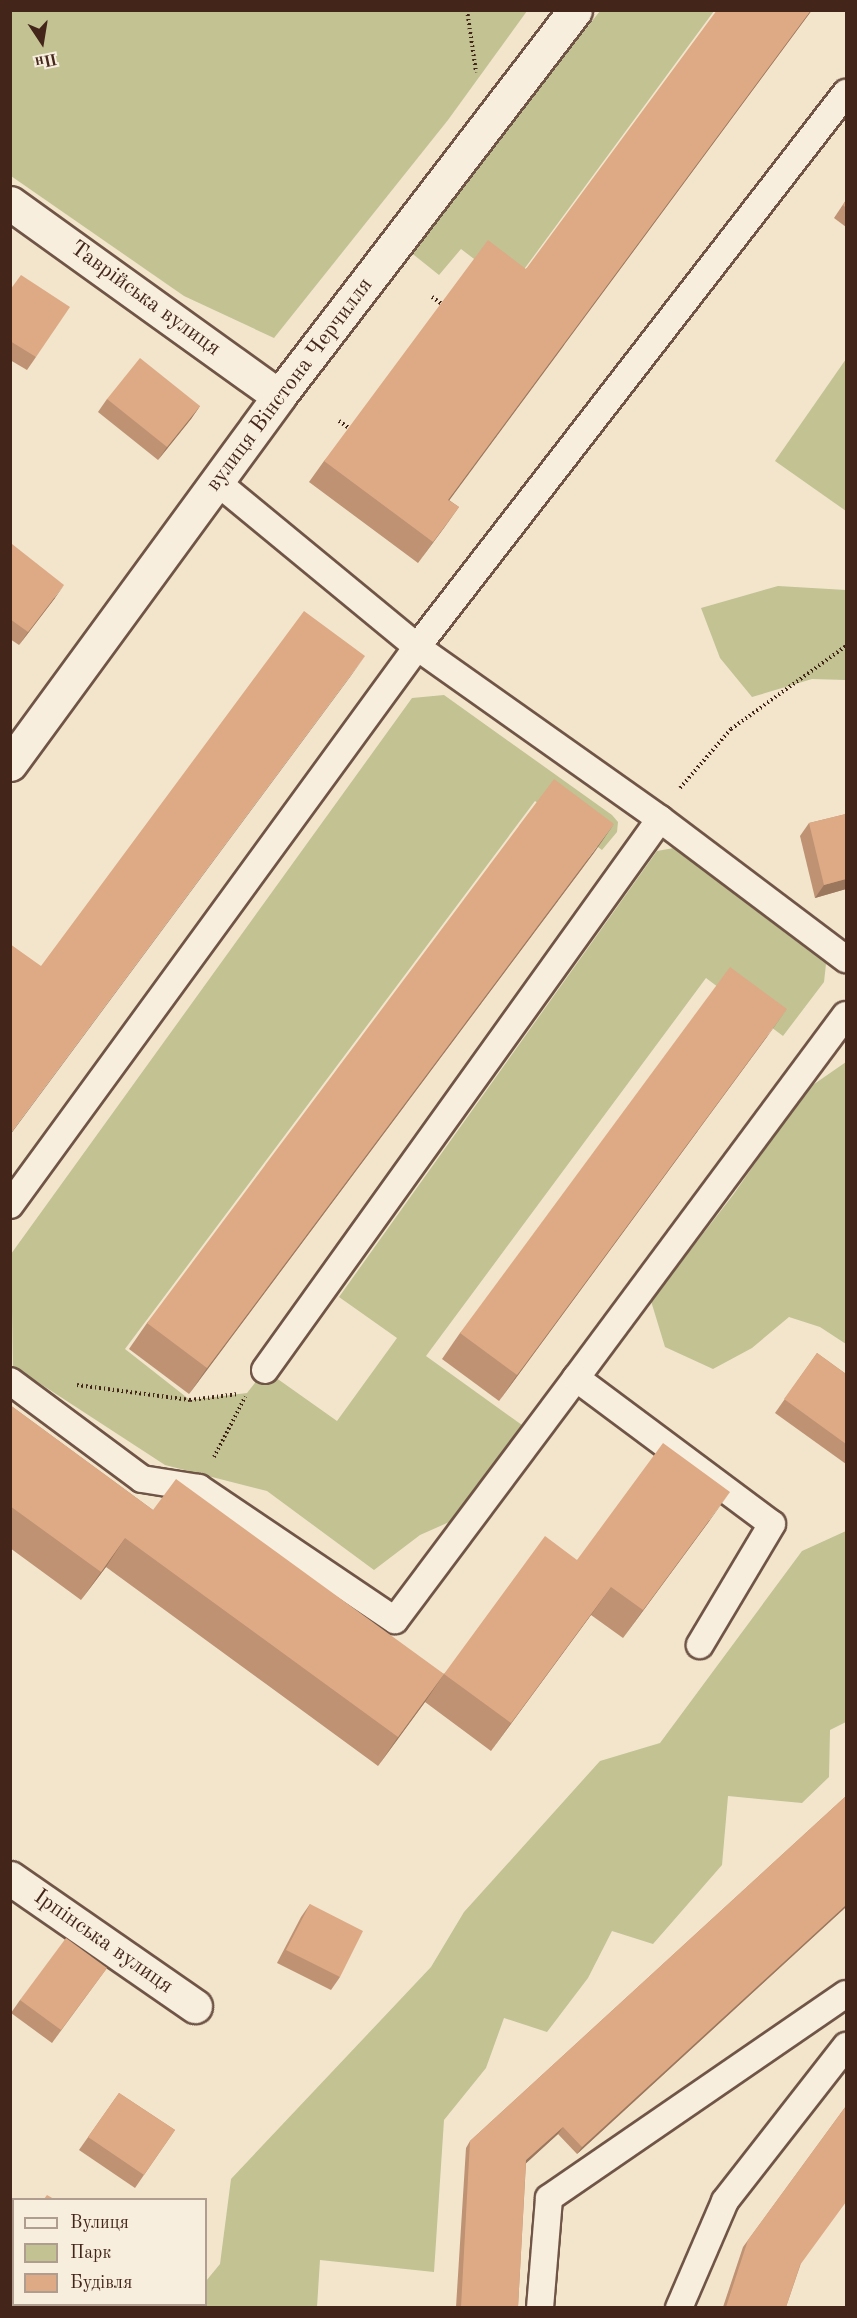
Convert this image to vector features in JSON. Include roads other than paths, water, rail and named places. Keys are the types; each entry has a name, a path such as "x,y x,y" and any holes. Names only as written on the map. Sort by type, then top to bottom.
{"street":[{"name":"вулиця Вінстона Черчилля","path":"14,752 279,396 574,10"},
{"name":"Таврійська вулиця","path":"10,202 279,396"},
{"name":"Ірпінська вулиця","path":"10,1878 195,2006"}],"lane":[{"path":"10,1205 417,647 846,93"},
{"path":"217,482 417,647 660,819 846,959"},
{"path":"265,1370 660,819"},
{"path":"10,1381 142,1479 199,1488 395,1620 846,1015"},
{"path":"576,1378 772,1524 700,1645"},
{"path":"540,2307 549,2198 846,1994"},
{"path":"680,2307 725,2201 846,2046"}]}
